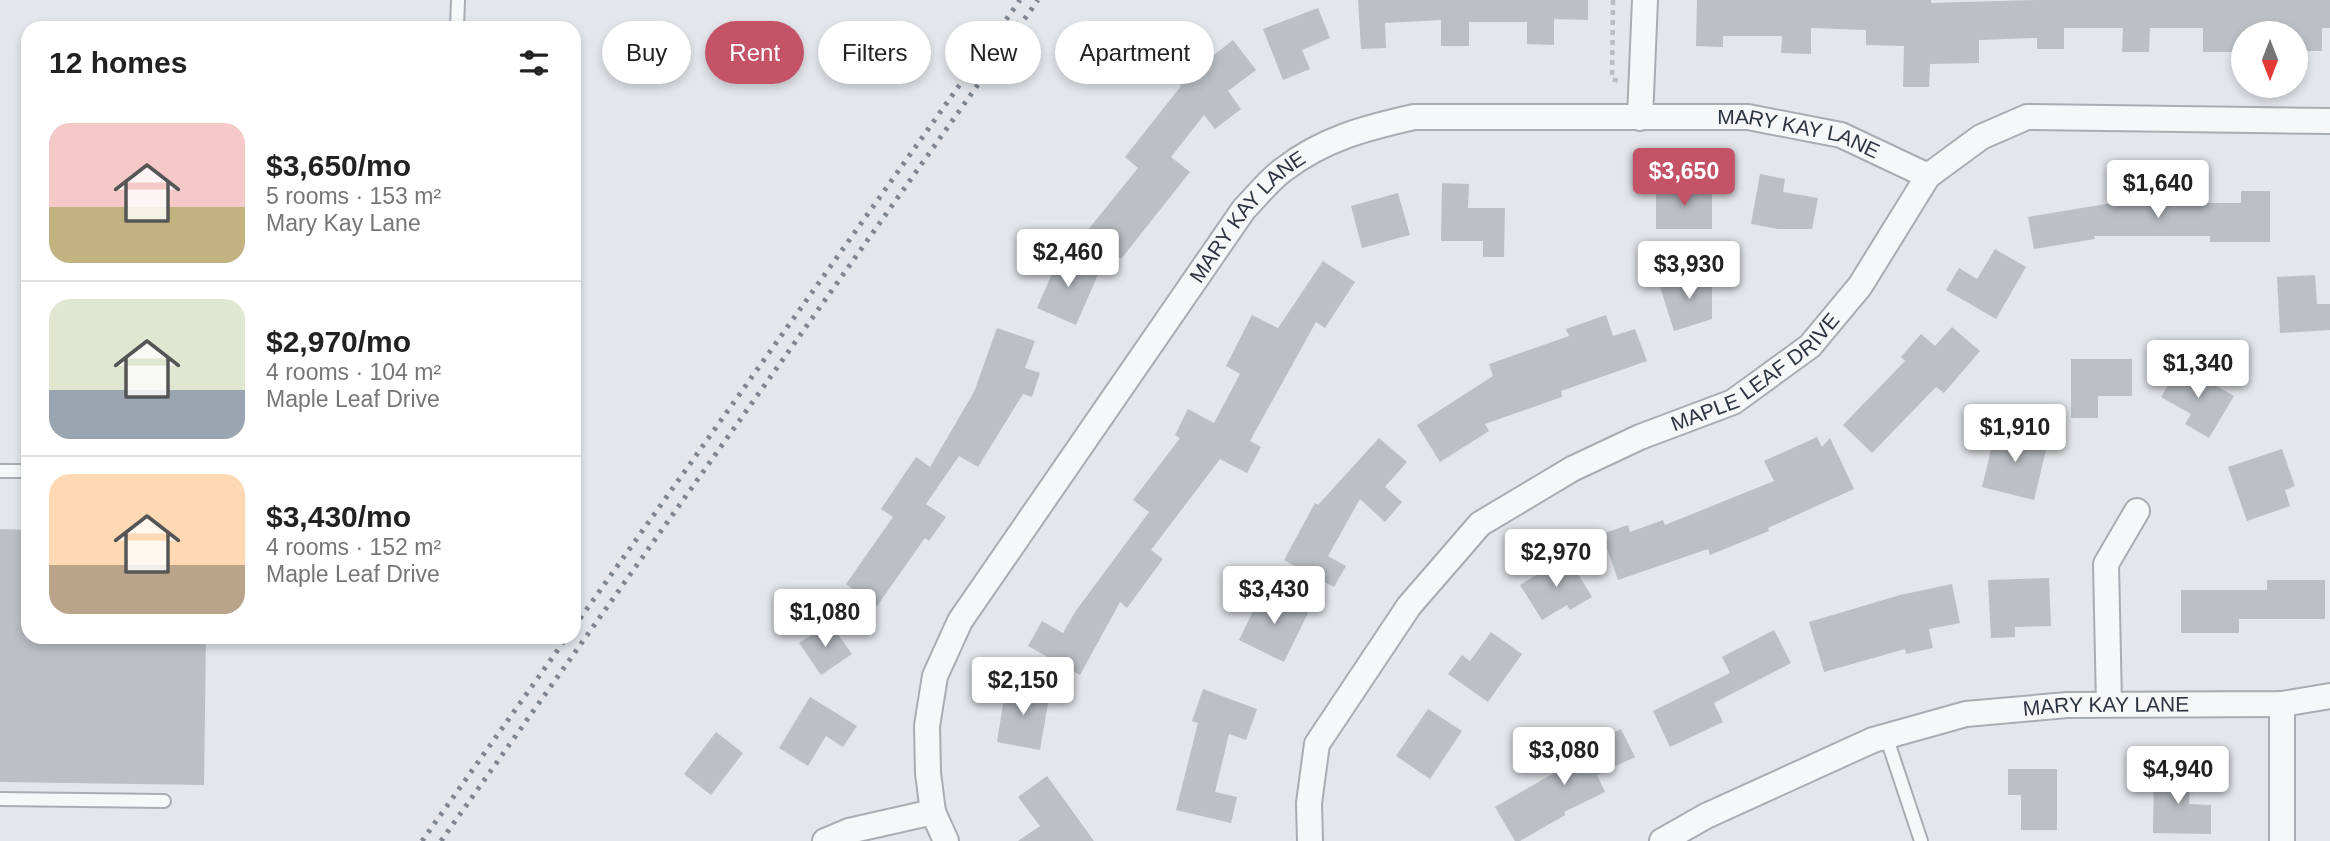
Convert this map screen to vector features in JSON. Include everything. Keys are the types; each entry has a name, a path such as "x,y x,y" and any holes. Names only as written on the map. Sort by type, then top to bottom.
{"street":[{"path":"1640,118 1645,0"},
{"name":"MARY KAY LANE","path":"946,841 933,812 928,773 927,726 935,676 960,621 1244,209 1281,170 1321,146 1362,128 1414,117 1748,117 1841,135 1928,176"},
{"name":"MAPLE LEAF DRIVE","path":"1310,841 1309,803 1317,744 1409,606 1480,524 1572,469 1640,437 1733,402 1810,346 1860,286 1928,176 1982,137 2027,117 2330,121"},
{"path":"2109,704 2106,564 2137,511"},
{"name":"MARY KAY LANE","path":"1662,841 1706,816 1885,736 1966,714 2109,704 2282,704 2330,696"},
{"path":"2282,704 2282,841"},
{"path":"825,841 849,831 933,812"}],"lane":[{"path":"457,21 458,0"},
{"path":"0,471 21,471"},
{"path":"1885,736 1921,841"},
{"path":"0,799 164,801"}],"building":[{"path":"1358,0 1588,0 1588,20 1554,19 1554,45 1527,44 1527,22 1469,22 1469,46 1441,46 1441,20 1385,23 1386,48 1361,49"},
{"path":"1697,0 1931,0 1931,3 2037,0 2330,0 2330,28 2322,28 2322,51 2308,51 2308,21 2231,21 2231,52 2203,52 2203,28 2150,28 2149,52 2122,52 2123,28 2064,28 2064,49 2037,49 2037,38 1979,40 1979,63 1930,64 1929,87 1903,87 1904,46 1866,45 1866,30 1811,28 1811,54 1781,53 1782,36 1723,36 1723,47 1696,46"},
{"path":"1318,8 1330,38 1302,50 1310,69 1283,80 1263,29"},
{"path":"1233,40 1256,70 1228,91 1241,109 1215,129 1204,115 1171,157 1190,172 1121,259 1087,231 1138,168 1125,157 1181,86 1179,84 1214,84 1214,55"},
{"path":"1760,174 1785,179 1783,192 1818,198 1812,229 1778,229 1751,224"},
{"path":"1442,183 1469,184 1468,208 1505,208 1504,257 1483,257 1483,241 1441,241"},
{"path":"1656,186 1712,186 1712,229 1656,229"},
{"path":"2118,191 2175,191 2175,203 2241,203 2241,191 2270,191 2270,242 2210,242 2210,236 2094,236 2095,239 2034,249 2028,217 2118,202"},
{"path":"1398,193 1410,235 1362,248 1351,206"},
{"path":"1995,249 2026,267 1996,319 1946,290 1959,268 1977,279"},
{"path":"1061,253 1100,270 1076,325 1037,308"},
{"path":"1323,261 1355,282 1325,328 1316,322 1250,441 1261,447 1247,473 1220,459 1151,550 1163,559 1127,608 1120,602 1080,675 1028,646 1042,621 1063,633 1075,612 1149,512 1133,500 1180,438 1175,435 1188,409 1214,423 1240,374 1226,366 1252,315 1278,328"},
{"path":"1712,271 1712,319 1674,331 1660,287"},
{"path":"2315,275 2317,304 2330,304 2330,330 2280,333 2277,277"},
{"path":"1606,315 1613,336 1635,329 1647,361 1561,391 1562,397 1485,424 1489,431 1440,462 1417,425 1493,376 1489,364 1569,336 1566,329"},
{"path":"1952,327 1980,351 1944,393 1936,387 1872,453 1843,425 1905,361 1901,357 1921,334 1935,346"},
{"path":"997,328 1035,341 1025,368 1040,373 1032,397 1023,394 978,467 959,456 926,504 946,517 929,541 925,538 877,606 846,584 893,517 881,509 916,457 930,467 974,392"},
{"path":"2071,359 2132,359 2132,396 2098,396 2098,418 2071,418"},
{"path":"2180,364 2234,396 2209,438 2185,424 2191,414 2161,397"},
{"path":"1996,429 2048,442 2034,500 1982,487"},
{"path":"1817,437 1822,447 1830,438 1854,489 1768,528 1769,531 1710,555 1708,549 1618,580 1602,534 1628,525 1630,532 1663,520 1665,525 1774,481 1764,461"},
{"path":"1379,438 1407,462 1385,487 1402,502 1385,522 1360,499 1328,556 1346,566 1334,587 1284,560 1315,503 1318,505"},
{"path":"2282,449 2295,486 2285,490 2290,506 2247,521 2228,467"},
{"path":"0,529 21,530 21,644 206,644 204,785 0,782"},
{"path":"1567,556 1592,597 1570,610 1567,605 1542,620 1520,585"},
{"path":"2049,578 2051,626 2015,627 2015,637 1991,638 1988,580"},
{"path":"2267,580 2325,580 2325,619 2239,619 2239,633 2181,633 2181,590 2267,590"},
{"path":"1952,584 1960,623 1929,629 1933,648 1906,654 1905,649 1824,672 1809,622 1900,595"},
{"path":"1263,591 1308,613 1284,662 1239,640"},
{"path":"830,623 852,654 821,675 799,643"},
{"path":"1774,630 1791,663 1714,703 1723,722 1670,747 1653,711 1730,673 1722,657"},
{"path":"1491,632 1522,654 1488,702 1448,674 1462,655 1470,661"},
{"path":"1006,685 1050,692 1040,750 997,742"},
{"path":"1203,689 1257,709 1246,740 1229,734 1215,792 1237,797 1231,823 1176,810 1198,723 1192,721"},
{"path":"810,697 857,726 843,747 826,736 808,766 779,748"},
{"path":"1428,709 1462,731 1430,779 1396,756"},
{"path":"1621,729 1635,757 1597,775 1605,792 1564,812 1565,815 1520,841 1515,841 1495,807 1570,764 1566,755"},
{"path":"716,732 743,753 711,795 684,774"},
{"path":"2008,769 2057,769 2057,830 2021,830 2021,795 2008,795"},
{"path":"2154,771 2190,772 2189,804 2211,805 2211,834 2153,833"},
{"path":"1047,776 1094,841 1018,841 1040,826 1018,797"}],"railway":[{"path":"581,617 1020,0"},
{"path":"581,644 1038,0"},
{"path":"422,841 562,644"},
{"path":"441,841 581,644"}]}
